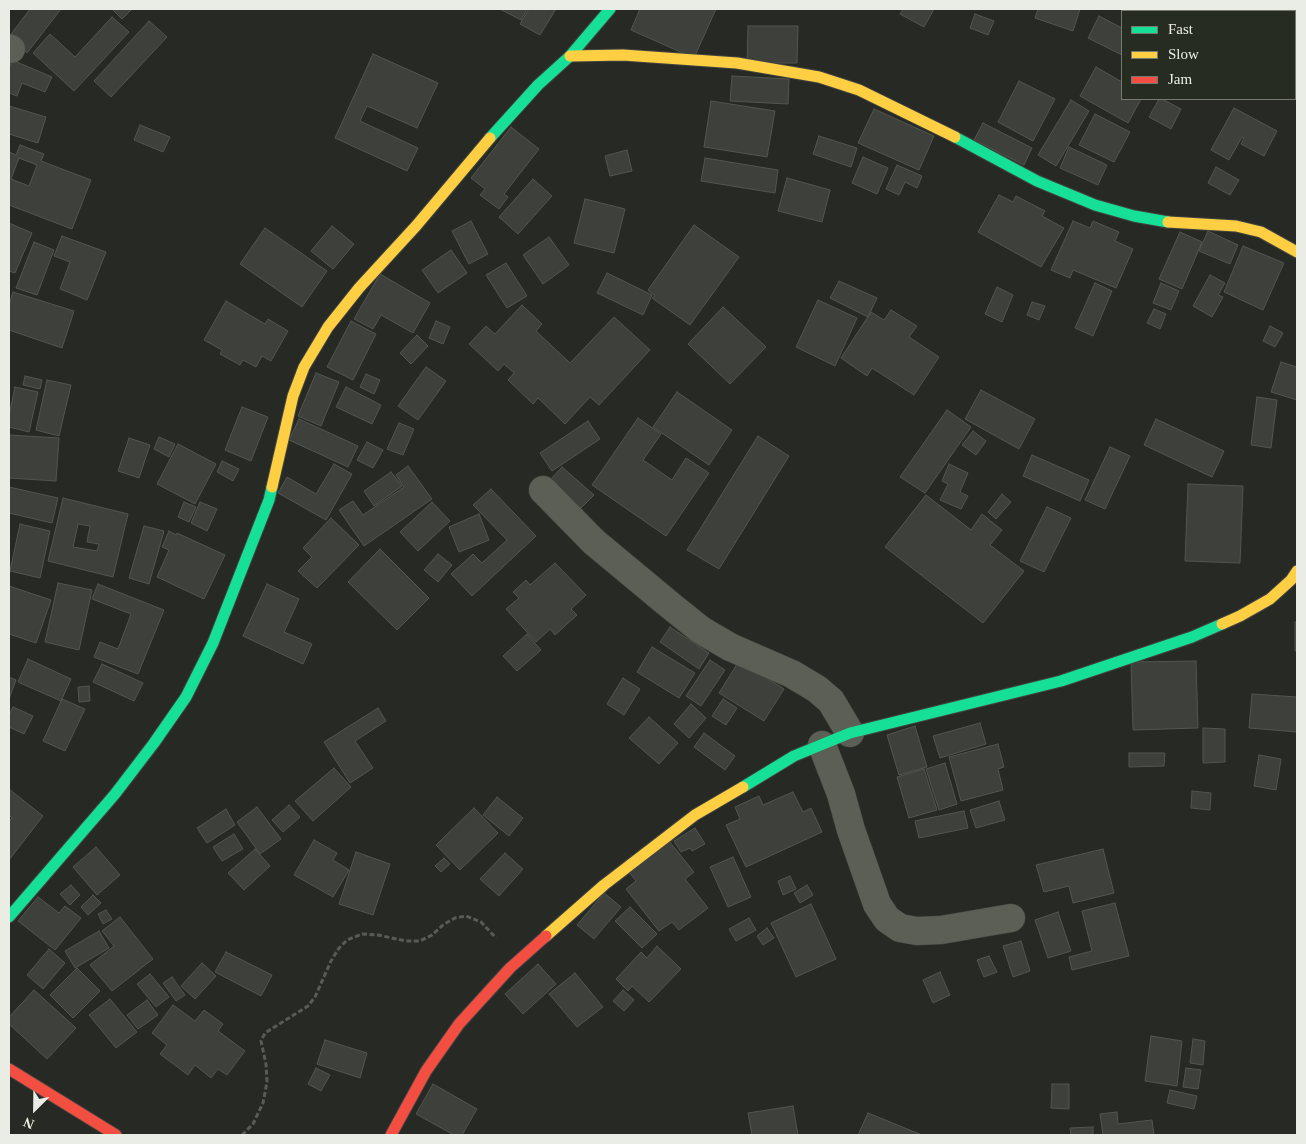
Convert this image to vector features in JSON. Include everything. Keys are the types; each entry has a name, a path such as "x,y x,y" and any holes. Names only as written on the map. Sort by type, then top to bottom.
{"street":[{"path":"9,917 115,794 186,697 213,643 269,500 293,396 301,374 328,327 359,288 416,226 504,123 538,85 570,56 610,9"},
{"path":"570,56 623,55 728,63 785,70 819,77 868,94 955,137 1036,181 1095,205 1134,216 1175,223 1236,226 1261,232 1297,252"},
{"path":"543,490 594,542 643,584 702,630 730,647 792,674 817,689 831,701 850,733"},
{"path":"391,1135 426,1071 460,1024 510,968 604,884 695,815 794,756 850,733 1061,681 1192,636 1240,616 1270,599 1291,580 1297,571"},
{"path":"822,745 868,880 877,904 887,919 900,928 917,931 941,930 1011,918"},
{"path":"9,1068 103,1132"}],"path":[{"path":"242,1135 253,1124 263,1103 267,1082 266,1064 261,1041 265,1033 308,1006 315,997 331,961 339,948 347,940 362,934 378,935 406,941 420,940 432,935 444,924 455,918 466,916 481,922 494,935 510,968"}],"building":[{"path":"30,9 61,9 27,53 9,37"},
{"path":"112,9 132,9 122,19"},
{"path":"500,9 527,9 521,20"},
{"path":"529,9 556,9 540,35 520,24"},
{"path":"640,9 716,9 694,58 631,30"},
{"path":"903,9 934,9 924,27 900,14"},
{"path":"1038,9 1080,9 1073,31 1035,18"},
{"path":"1190,9 1212,9 1210,10"},
{"path":"975,14 994,21 988,35 970,28"},
{"path":"1099,16 1121,27 1121,54 1088,38"},
{"path":"112,17 129,32 74,91 33,53 50,34 75,57"},
{"path":"149,21 167,37 111,97 94,81"},
{"path":"748,26 798,26 797,63 747,63"},
{"path":"373,54 438,83 417,128 367,106 360,121 418,148 407,171 335,138"},
{"path":"12,60 52,77 45,92 22,83 17,96 9,93 9,68"},
{"path":"1096,67 1121,81 1121,100 1140,100 1128,123 1080,96"},
{"path":"732,76 789,79 788,104 730,101"},
{"path":"1019,81 1055,99 1033,141 998,122"},
{"path":"1071,100 1089,111 1056,166 1038,155"},
{"path":"1158,100 1164,100 1181,109 1171,129 1149,117"},
{"path":"711,101 775,111 767,157 704,147"},
{"path":"9,106 46,117 38,143 9,134"},
{"path":"1234,108 1277,131 1264,156 1241,144 1244,138 1242,137 1229,160 1211,150"},
{"path":"874,109 934,136 919,170 858,143"},
{"path":"1095,114 1130,132 1114,162 1079,145"},
{"path":"983,123 1032,148 1024,165 974,140"},
{"path":"140,125 170,137 163,152 134,140"},
{"path":"511,127 539,149 504,194 508,197 499,209 480,195 485,189 471,178"},
{"path":"819,136 857,148 851,167 813,154"},
{"path":"20,145 44,154 41,161 91,180 72,229 9,205 9,152 16,155","holes":["19,158 37,165 29,186 11,179"]},
{"path":"1069,147 1107,165 1098,185 1060,168"},
{"path":"627,150 632,171 610,176 605,156"},
{"path":"863,157 888,168 877,194 852,183"},
{"path":"705,158 778,170 775,193 701,181"},
{"path":"897,165 922,176 917,188 905,182 899,195 886,189"},
{"path":"1216,167 1239,180 1230,195 1208,183"},
{"path":"787,178 830,190 822,222 778,211"},
{"path":"533,179 552,196 518,234 499,217"},
{"path":"999,195 1013,202 1016,196 1045,211 1042,216 1064,228 1041,267 978,232"},
{"path":"585,199 625,209 614,253 574,243"},
{"path":"471,221 488,254 469,264 452,231"},
{"path":"1073,221 1090,228 1093,221 1119,232 1115,241 1133,249 1116,288 1073,270 1070,278 1051,270"},
{"path":"9,223 32,233 15,273 9,271"},
{"path":"694,225 739,257 690,325 652,298 655,296 648,290"},
{"path":"332,226 354,244 333,269 311,251"},
{"path":"265,228 327,271 302,307 240,264"},
{"path":"1208,231 1238,245 1230,264 1199,251"},
{"path":"1180,232 1202,242 1182,289 1159,279"},
{"path":"62,236 106,252 87,300 60,289 70,262 54,256"},
{"path":"549,237 569,265 543,284 523,255"},
{"path":"34,242 54,250 37,295 16,288"},
{"path":"1243,246 1284,263 1263,310 1224,292"},
{"path":"451,250 467,273 438,293 422,270"},
{"path":"506,263 527,296 507,308 486,275"},
{"path":"607,273 652,295 643,315 597,293"},
{"path":"380,274 430,303 413,333 381,315 373,329 354,319"},
{"path":"1210,275 1225,283 1218,295 1223,297 1212,317 1193,306"},
{"path":"839,281 877,298 868,317 830,298"},
{"path":"1095,283 1112,291 1093,336 1075,328"},
{"path":"1161,283 1179,291 1171,310 1153,303"},
{"path":"997,287 1013,295 1002,322 985,314"},
{"path":"13,292 74,311 62,348 9,330 9,306"},
{"path":"818,300 857,318 835,366 796,347"},
{"path":"226,301 265,324 268,319 288,331 271,361 262,356 256,367 243,360 240,365 220,354 222,350 204,340"},
{"path":"1032,302 1045,306 1039,320 1027,315"},
{"path":"522,305 542,324 536,331 570,363 614,317 650,350 599,405 590,397 565,424 538,398 533,404 508,380 514,373 504,364 498,371 469,344 486,326 495,334"},
{"path":"723,307 766,347 730,384 688,344"},
{"path":"1154,309 1166,314 1160,329 1147,323"},
{"path":"891,310 917,326 909,337 939,357 914,395 872,368 867,376 841,358 871,312 884,320"},
{"path":"351,321 376,334 353,380 327,367"},
{"path":"436,321 450,327 443,344 429,338"},
{"path":"1270,326 1283,333 1275,347 1263,341"},
{"path":"417,335 428,346 411,364 400,353"},
{"path":"1281,362 1297,367 1297,400 1271,392"},
{"path":"426,367 446,381 418,420 398,406"},
{"path":"316,373 339,382 321,426 298,416"},
{"path":"366,374 380,380 374,394 360,387"},
{"path":"25,376 42,380 40,389 23,385"},
{"path":"47,380 71,385 59,436 36,430"},
{"path":"15,387 38,392 29,432 9,427 9,416"},
{"path":"346,387 381,405 372,424 336,407"},
{"path":"981,390 1035,419 1019,449 965,419"},
{"path":"677,392 732,430 709,465 653,427"},
{"path":"1257,397 1277,400 1271,448 1251,445"},
{"path":"242,407 268,417 251,461 225,450"},
{"path":"947,410 971,427 925,493 900,477"},
{"path":"638,418 661,434 643,460 672,480 686,458 709,473 666,536 592,485"},
{"path":"299,419 358,446 348,467 289,440"},
{"path":"1156,419 1224,451 1212,477 1144,445"},
{"path":"588,421 600,439 552,471 540,453"},
{"path":"399,423 414,429 403,455 387,449"},
{"path":"973,431 986,441 976,455 962,445"},
{"path":"9,435 59,438 56,481 9,478"},
{"path":"758,436 789,456 719,569 687,550"},
{"path":"159,437 175,444 169,457 154,449"},
{"path":"129,438 150,445 139,478 118,471"},
{"path":"367,442 383,450 373,468 357,460"},
{"path":"178,444 216,464 195,504 157,484"},
{"path":"1110,447 1130,456 1105,509 1085,500"},
{"path":"1032,455 1089,480 1080,501 1023,476"},
{"path":"222,461 239,469 233,481 217,472"},
{"path":"334,464 352,474 326,520 278,493 287,477 316,494"},
{"path":"949,464 968,473 960,492 968,496 961,509 940,500 948,484 942,481"},
{"path":"408,466 432,499 364,546 339,510 353,501 363,515 404,487 396,475"},
{"path":"562,467 594,495 581,508 550,480"},
{"path":"391,472 402,486 374,506 364,491"},
{"path":"1188,484 1243,486 1240,563 1185,561"},
{"path":"9,487 58,498 52,523 9,513"},
{"path":"491,489 536,536 472,596 451,574 473,554 482,563 507,540 473,505"},
{"path":"1002,494 1011,502 996,519 988,512"},
{"path":"926,495 971,530 982,514 1002,530 990,545 1024,571 983,623 885,547"},
{"path":"63,498 128,514 113,577 48,561","holes":["78,524 90,526 87,542 99,544 97,551 73,547"]},
{"path":"184,502 196,507 189,522 178,517"},
{"path":"200,502 217,509 207,531 191,523"},
{"path":"432,502 450,521 418,551 400,532"},
{"path":"1047,507 1071,518 1044,572 1020,561"},
{"path":"479,514 489,540 459,552 449,527"},
{"path":"331,518 359,545 317,588 298,571 312,557 303,548"},
{"path":"20,524 50,531 40,578 10,571"},
{"path":"144,526 164,531 149,584 129,578"},
{"path":"169,531 225,555 204,599 157,577 169,550 162,547"},
{"path":"380,549 429,598 397,630 348,582"},
{"path":"438,554 452,565 438,582 424,570"},
{"path":"555,563 586,595 571,609 577,615 555,635 550,629 536,642 506,609 519,598 513,592 526,580 530,585"},
{"path":"58,583 92,590 79,650 45,642"},
{"path":"98,584 164,610 138,674 94,657 100,642 118,649 131,614 92,599"},
{"path":"267,584 299,599 284,632 312,644 303,664 243,636"},
{"path":"9,586 51,600 36,643 9,634"},
{"path":"1295,622 1297,622 1297,651 1295,651"},
{"path":"670,627 709,653 699,669 660,642"},
{"path":"527,634 541,650 517,671 503,656"},
{"path":"652,647 695,673 679,698 637,672"},
{"path":"28,659 71,679 61,701 18,682"},
{"path":"710,660 725,670 701,706 686,696"},
{"path":"739,661 784,689 764,721 719,693"},
{"path":"1196,661 1198,728 1133,730 1131,662"},
{"path":"102,664 143,683 134,701 93,682"},
{"path":"9,677 16,680 9,699"},
{"path":"623,678 640,689 624,715 607,704"},
{"path":"89,686 90,701 79,702 78,687"},
{"path":"1252,694 1297,697 1297,732 1249,728"},
{"path":"62,699 85,709 65,751 43,741"},
{"path":"723,699 737,708 726,725 712,716"},
{"path":"691,704 706,718 689,738 674,724"},
{"path":"13,707 33,716 24,734 9,727 9,715"},
{"path":"378,708 386,721 355,741 373,768 350,783 324,742"},
{"path":"649,717 678,743 659,764 629,738"},
{"path":"980,723 986,744 940,758 933,736"},
{"path":"915,726 927,767 899,775 887,735"},
{"path":"1203,728 1225,729 1225,762 1203,763"},
{"path":"704,733 735,756 725,770 694,747"},
{"path":"998,744 1004,767 998,769 1003,790 961,801 949,757"},
{"path":"1129,753 1165,753 1164,766 1129,767"},
{"path":"1259,755 1281,759 1276,790 1254,786"},
{"path":"945,763 957,804 939,810 926,769"},
{"path":"334,768 351,787 313,821 295,801"},
{"path":"924,769 937,810 909,818 897,777"},
{"path":"9,789 43,816 9,860 9,821 12,818 9,815"},
{"path":"1192,791 1211,793 1210,810 1191,808"},
{"path":"793,792 803,812 811,808 822,832 746,867 726,825 740,819 735,807 759,796 763,805"},
{"path":"497,797 523,818 509,836 483,815"},
{"path":"999,801 1005,820 976,828 970,810"},
{"path":"289,805 300,817 283,832 272,820"},
{"path":"257,807 281,839 260,854 237,822"},
{"path":"474,808 498,833 460,870 436,845"},
{"path":"226,809 235,825 207,843 197,828"},
{"path":"964,811 968,828 919,838 915,821"},
{"path":"695,828 705,844 692,851 690,848 681,852 674,841"},
{"path":"234,834 243,849 222,861 213,847"},
{"path":"314,840 337,853 333,860 349,870 333,897 294,875"},
{"path":"669,841 694,872 685,879 708,908 679,930 672,922 659,931 626,889 636,881 629,872"},
{"path":"96,847 120,875 97,895 73,867"},
{"path":"255,849 270,866 244,890 228,873"},
{"path":"1103,849 1114,893 1073,903 1069,886 1044,892 1036,865"},
{"path":"356,852 390,864 373,915 339,904"},
{"path":"505,853 523,869 499,896 480,879"},
{"path":"733,857 751,897 728,907 710,867"},
{"path":"444,858 450,864 441,872 435,866"},
{"path":"790,876 796,889 783,895 778,881"},
{"path":"71,885 80,895 70,905 60,894"},
{"path":"807,885 813,895 800,903 794,893"},
{"path":"604,893 621,907 594,939 577,925"},
{"path":"93,895 101,903 88,915 81,907"},
{"path":"38,897 59,913 65,906 81,918 55,950 18,921"},
{"path":"1115,903 1129,956 1072,970 1069,957 1092,951 1082,911"},
{"path":"811,904 836,959 796,977 771,923"},
{"path":"630,907 657,934 642,948 615,921"},
{"path":"106,910 112,919 103,924 98,914"},
{"path":"1058,912 1071,951 1048,958 1035,920"},
{"path":"120,917 153,959 112,991 90,965 114,946 102,931"},
{"path":"749,918 756,930 736,941 729,929"},
{"path":"767,928 774,938 763,945 757,936"},
{"path":"99,931 109,948 75,968 65,951"},
{"path":"1021,941 1030,971 1013,977 1003,946"},
{"path":"657,946 681,969 649,1002 632,986 628,991 616,979 641,952 647,958"},
{"path":"49,949 65,963 43,989 27,975"},
{"path":"226,952 272,975 261,996 215,972"},
{"path":"989,956 997,972 984,977 977,960"},
{"path":"202,963 216,976 195,999 181,986"},
{"path":"538,964 556,984 523,1014 505,994"},
{"path":"77,968 100,991 73,1018 50,995"},
{"path":"940,972 950,995 933,1003 923,980"},
{"path":"575,973 603,1007 577,1027 549,994"},
{"path":"150,974 169,997 156,1007 137,984"},
{"path":"172,977 185,995 176,1001 163,983"},
{"path":"34,990 76,1028 47,1059 9,1024 9,1017"},
{"path":"623,990 634,1000 624,1011 613,1001"},
{"path":"110,999 137,1032 116,1048 89,1015"},
{"path":"147,1000 158,1015 138,1029 127,1015"},
{"path":"173,1005 195,1021 204,1010 223,1024 218,1031 245,1051 227,1075 218,1069 211,1078 195,1065 188,1075 160,1054 167,1045 152,1033"},
{"path":"1151,1036 1182,1041 1177,1086 1145,1081"},
{"path":"1193,1039 1205,1041 1203,1065 1190,1063"},
{"path":"325,1040 367,1053 360,1078 317,1064"},
{"path":"316,1068 330,1075 321,1091 308,1084"},
{"path":"1186,1068 1201,1070 1198,1089 1183,1087"},
{"path":"433,1084 477,1109 462,1135 454,1135 416,1114"},
{"path":"1052,1084 1069,1084 1069,1109 1051,1108"},
{"path":"1170,1090 1197,1096 1194,1109 1167,1103"},
{"path":"793,1106 798,1135 752,1135 748,1113"},
{"path":"1117,1112 1118,1124 1152,1120 1154,1135 1103,1135 1100,1114"},
{"path":"868,1113 922,1135 858,1135"},
{"path":"1093,1127 1093,1135 1071,1135 1070,1128"}],"traffic: fast":[{"path":"490,138 538,85 570,56 610,9"},
{"path":"955,137 1037,181 1095,205 1134,216 1168,222"},
{"path":"9,917 115,794 186,697 213,643 269,500 272,487"},
{"path":"743,787 794,756 850,733 1061,681 1192,637 1222,624"}],"traffic: slow":[{"path":"570,56 623,55 737,63 819,77 859,90 955,137"},
{"path":"272,487 293,396 304,367 328,327 359,288 416,226 490,138"},
{"path":"1168,222 1236,226 1261,232 1297,252"},
{"path":"1222,624 1270,599 1291,580 1297,571"},
{"path":"546,936 604,885 695,815 743,787"}],"traffic: jam":[{"path":"391,1135 426,1071 459,1024 510,968 546,936"},
{"path":"9,1069 116,1135"}]}
